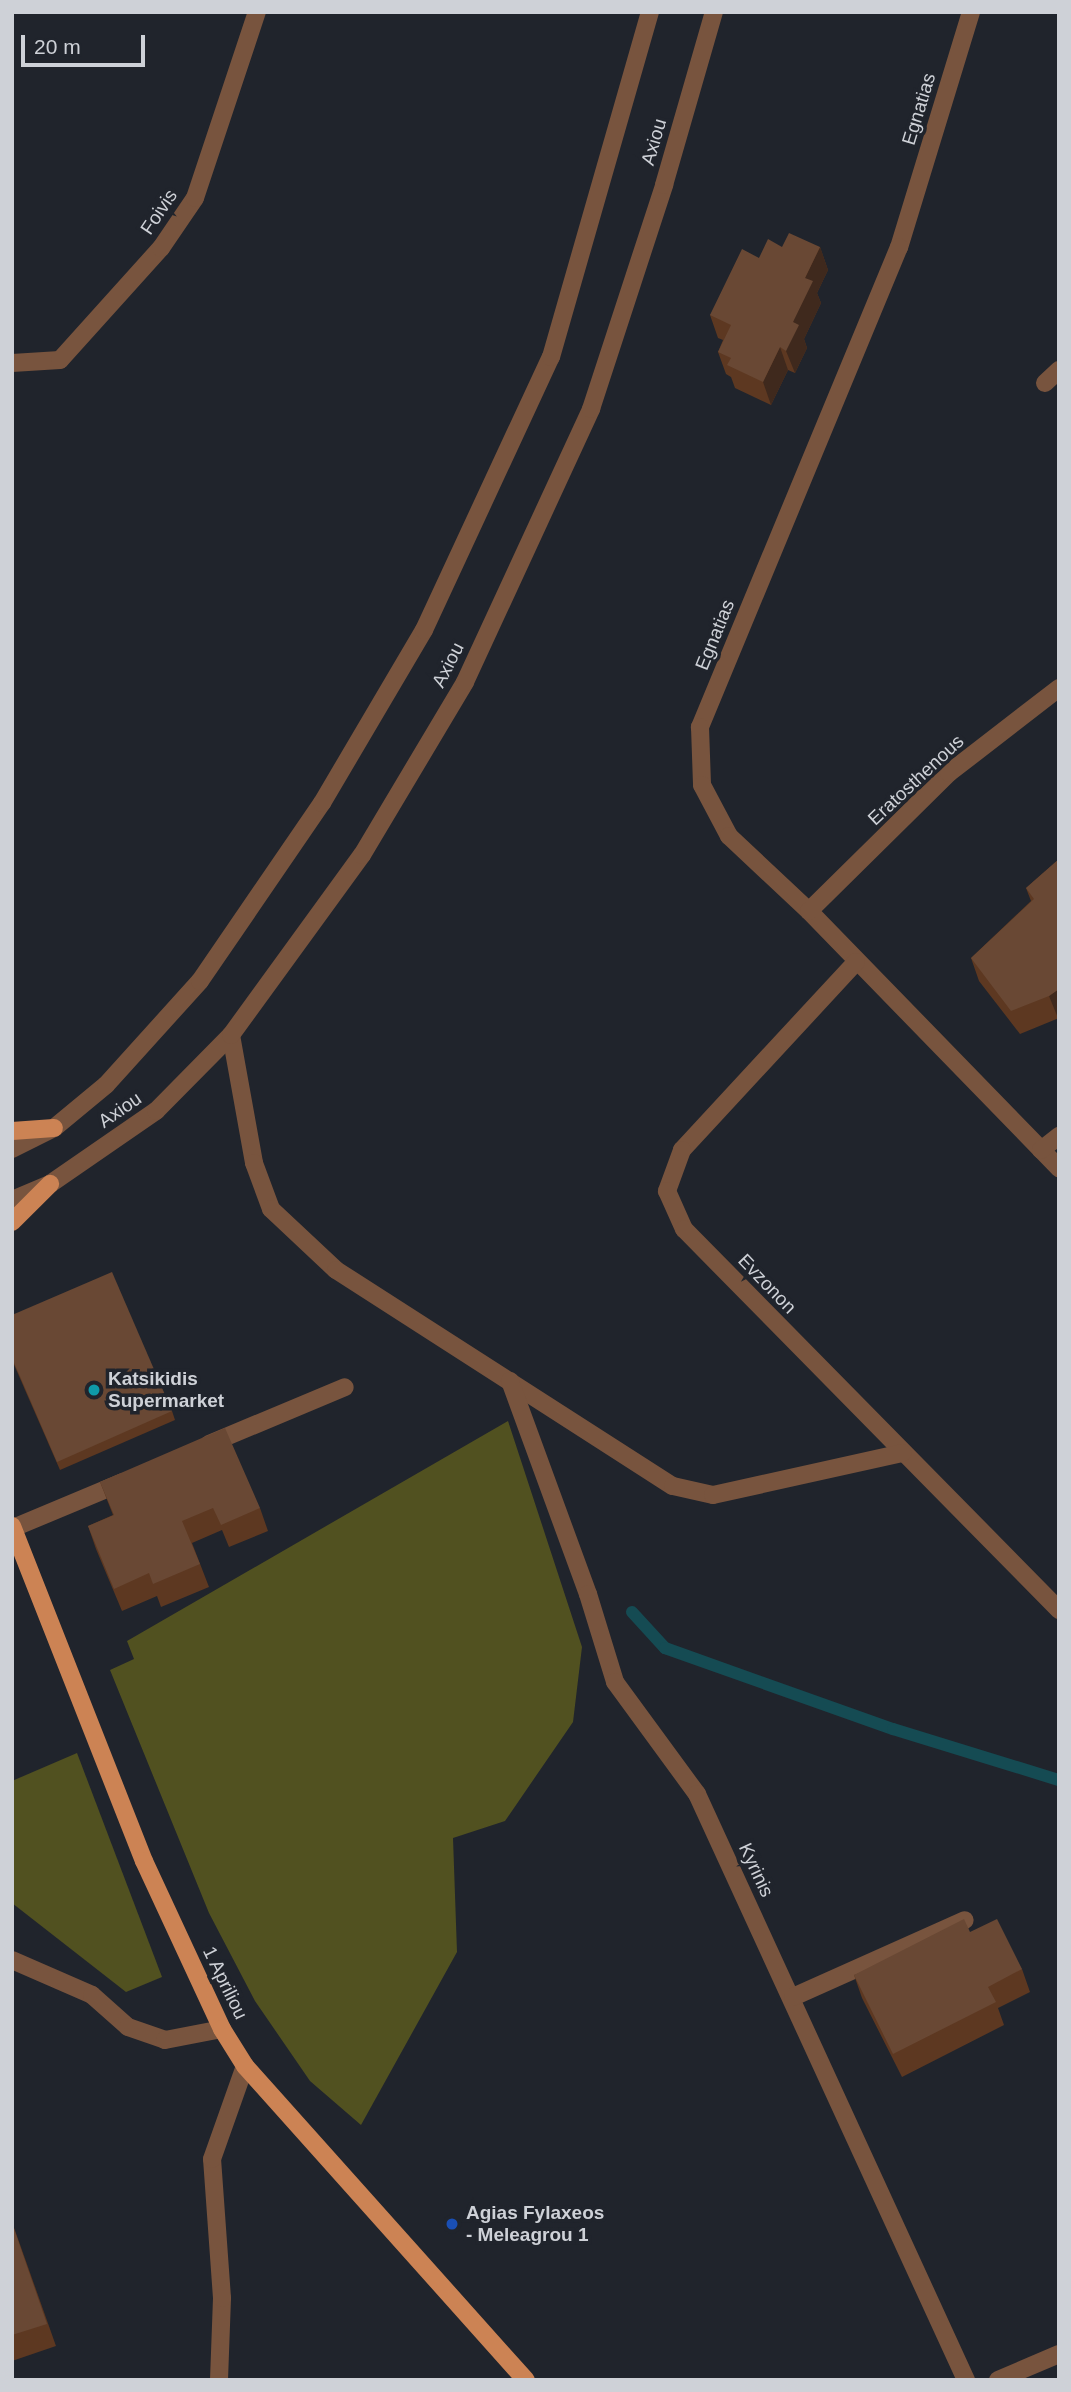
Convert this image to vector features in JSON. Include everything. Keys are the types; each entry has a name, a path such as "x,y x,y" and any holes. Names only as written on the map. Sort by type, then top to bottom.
{"main road":[{"path":"12,1131 54,1128"},
{"path":"12,1222 50,1184"},
{"name":"1 Apriliou","path":"13,1527 144,1861 222,2029 245,2066 526,2380"}],"street":[{"name":"Foivis","path":"12,363 60,360 161,248 195,198 257,12"},
{"name":"Axiou","path":"12,1149 54,1128 106,1085 200,981 322,803 424,630 551,357 650,12"},
{"name":"Axiou","path":"12,1200 50,1184 156,1111 231,1035 362,855 465,682 592,409 664,185 713,12"},
{"name":"Egnatias","path":"971,12 899,247 700,727 702,785 729,836 809,911 1059,1168"},
{"path":"1045,383 1059,370"},
{"name":"Eratosthenous","path":"809,911 949,773 1059,688"},
{"name":"Evzonon","path":"856,962 682,1150 667,1191 684,1229 1059,1611"},
{"path":"231,1035 254,1163 271,1209 336,1270 673,1486 713,1495 902,1453"},
{"path":"1041,1150 1059,1136"},
{"name":"Kyrinis","path":"510,1381 588,1594 615,1682 697,1794 793,1997 966,2380"},
{"path":"192,1452 345,1387"},
{"path":"13,1527 141,1474"},
{"path":"793,1997 965,1920"},
{"path":"12,1959 92,1996 128,2027 164,2040 222,2029"},
{"path":"219,2380 222,2298 212,2159 245,2066"},
{"path":"998,2380 1059,2354"}],"shaded area":[{"path":"508,1421 582,1647 573,1722 505,1821 453,1838 457,1952 361,2125 310,2081 255,2001 209,1913 110,1670 134,1659 127,1641"},
{"path":"77,1753 162,1977 126,1992 12,1903 12,1781"}],"building":[{"path":"789,233 820,247 805,278 813,281 793,322 799,325 786,351 780,347 763,382 727,365 731,358 718,352 731,325 710,315 742,249 759,258 768,239 782,247"},
{"path":"1059,859 1059,989 1049,996 1011,1011 971,958 1034,899 1026,888"},
{"name":"Katsikidis Supermarket","path":"112,1272 172,1411 57,1462 12,1358 12,1315"},
{"path":"225,1428 260,1508 221,1525 213,1508 182,1521 200,1564 153,1584 149,1573 114,1589 88,1526 114,1515 100,1482"},
{"path":"964,1919 970,1932 997,1919 1022,1969 988,1987 996,2002 893,2054 854,1975"},
{"path":"12,2223 47,2324 12,2335"}],"waterway":[{"path":"632,1612 665,1648 893,1729 1059,1780"}],"place":[{"name":"Katsikidis Supermarket","path":"94,1390"},
{"name":"Agias Fylaxeos - Meleagrou 1","path":"452,2224"}]}
